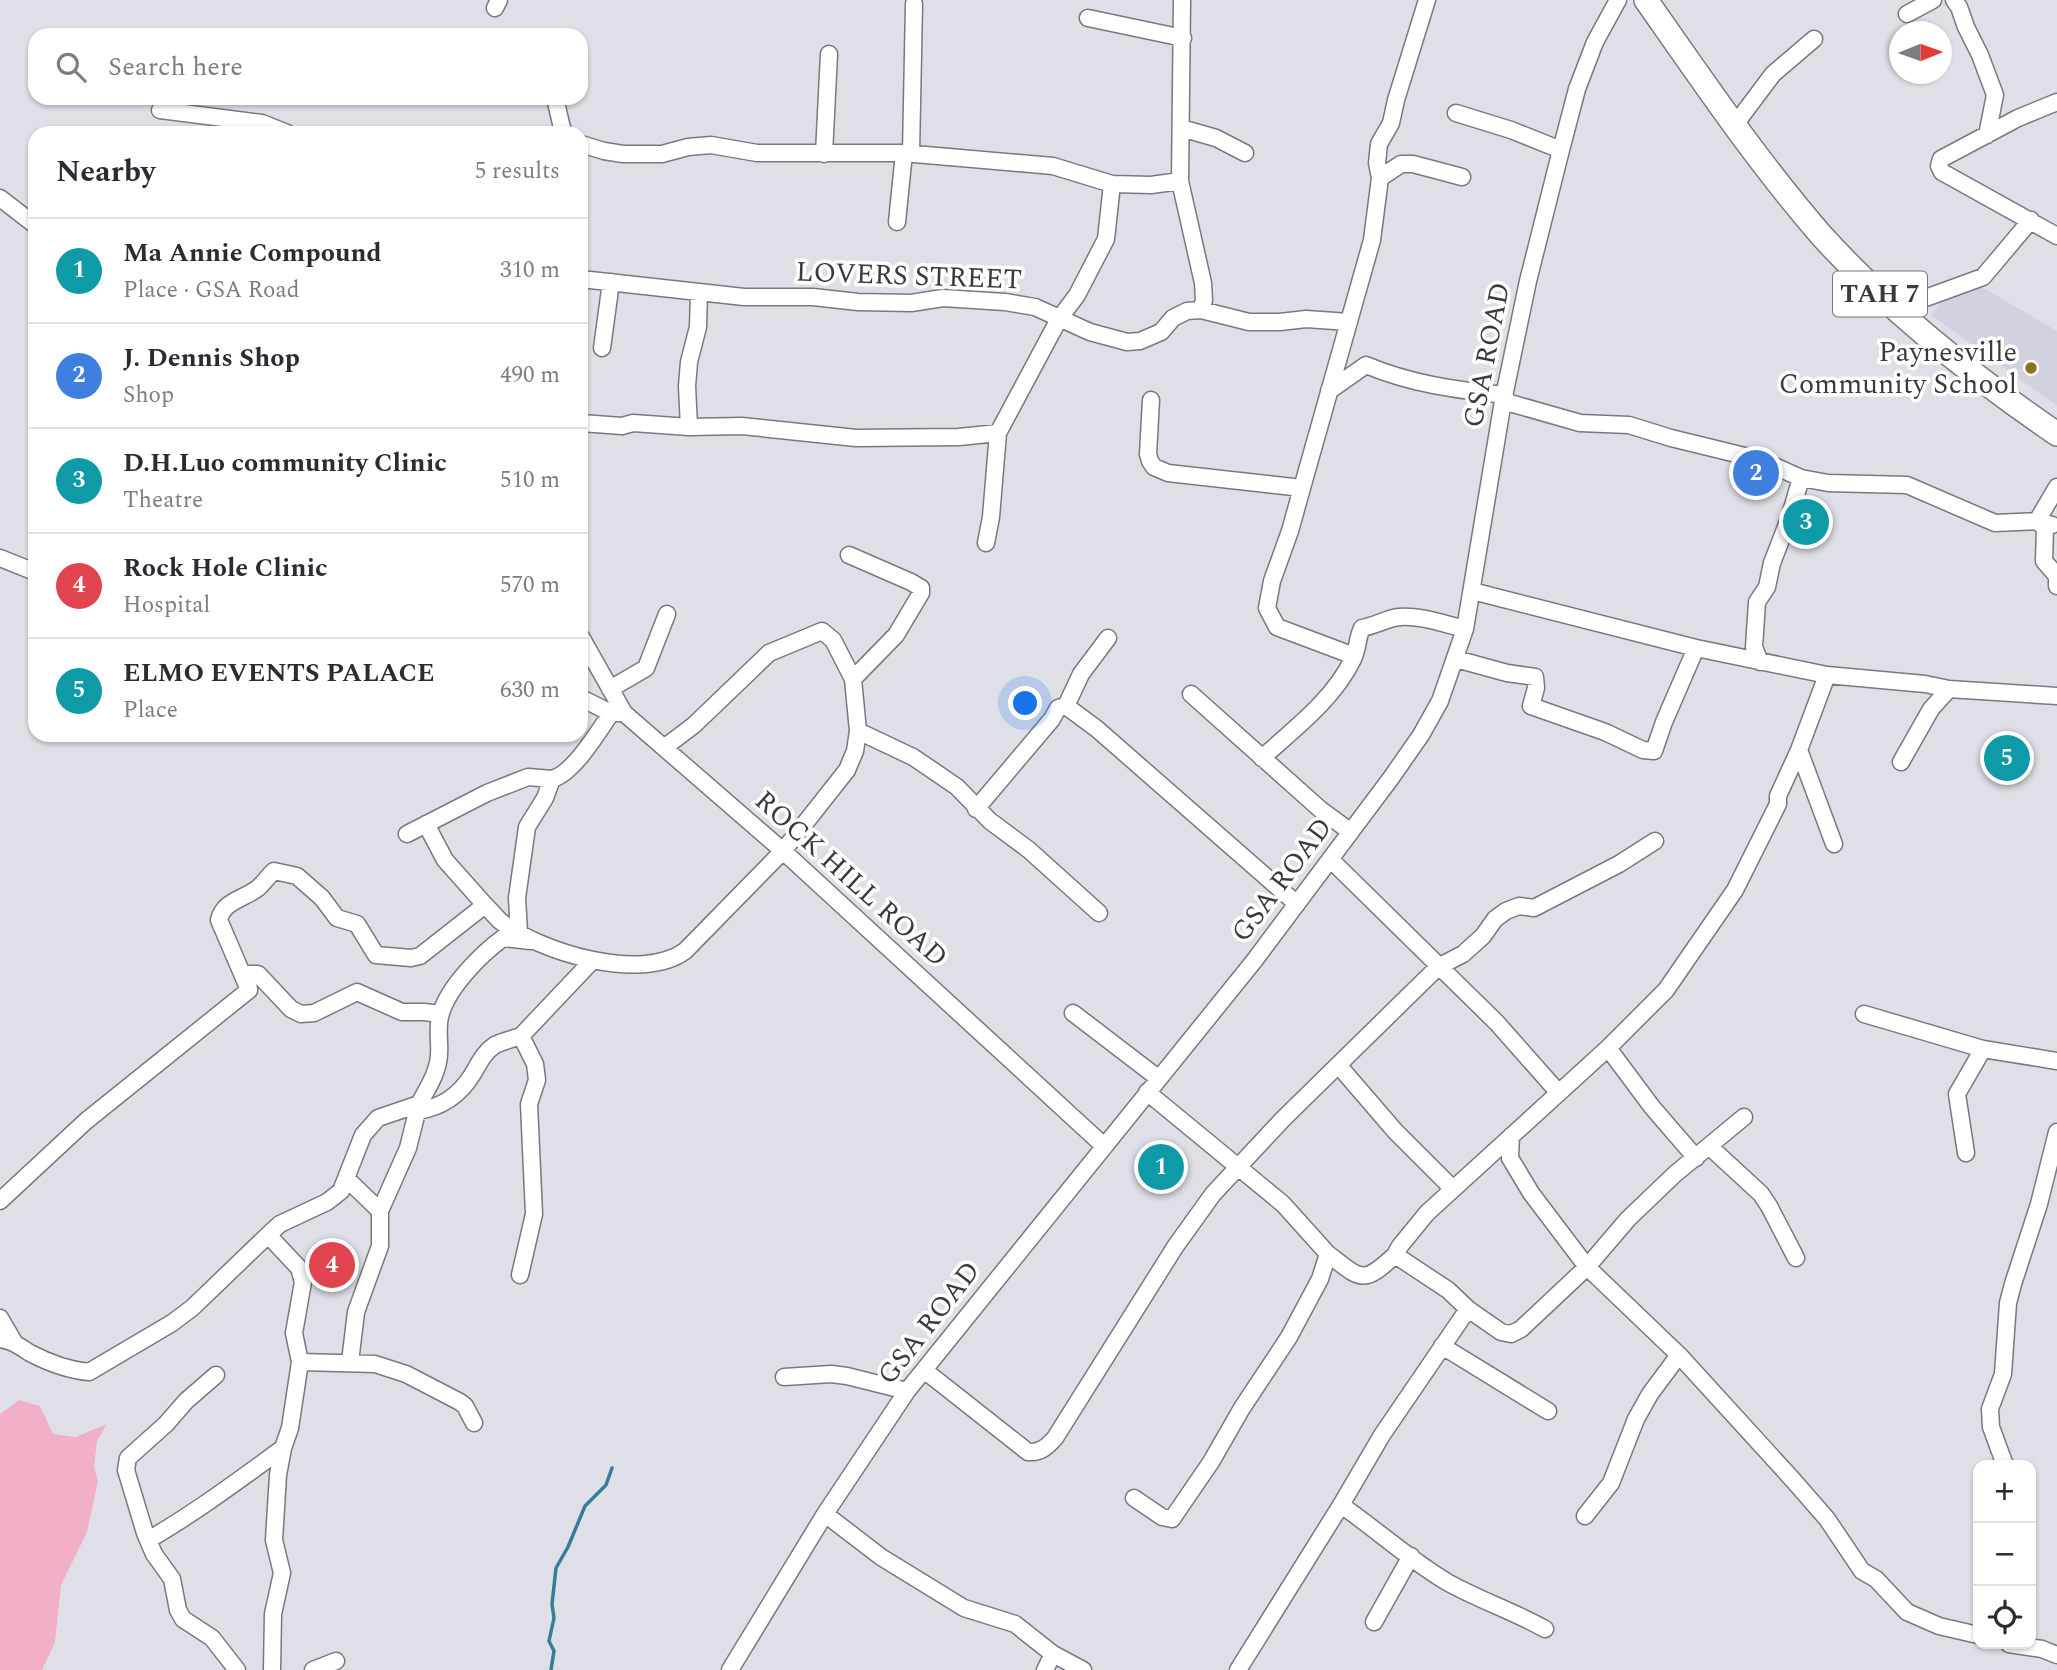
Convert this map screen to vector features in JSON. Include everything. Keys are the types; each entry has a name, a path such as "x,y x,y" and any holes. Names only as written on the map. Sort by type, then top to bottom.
{"highway":[{"name":"TAH 7","path":"1646,0 1775,180 1824,237 1870,285 1937,344 2057,434"},
{"name":"TAH 7","path":"1660,0 1740,118 1833,229 1909,304 1976,359 2057,419"}],"street":[{"path":"1182,0 1180,181 1203,284 1201,310 1249,322 1306,319 1349,322"},
{"path":"1354,656 1277,627 1267,608 1272,581 1290,531 1372,240 1380,178 1377,154 1379,144 1391,122 1427,0"},
{"name":"GSA ROAD","path":"730,1670 825,1514 907,1391 1297,904 1421,735 1440,701 1465,629 1504,398 1528,281 1561,150 1577,89 1595,42 1618,0"},
{"path":"1907,14 1933,0"},
{"path":"1954,0 1980,55 1994,95 2018,118"},
{"path":"897,222 908,153 914,4"},
{"path":"1088,18 1183,38"},
{"path":"1740,118 1773,75 1814,39"},
{"path":"824,154 829,54"},
{"path":"1987,135 1994,95"},
{"path":"2057,102 2018,118 1941,159 1940,166 1942,172 2057,236"},
{"path":"557,105 562,126"},
{"path":"160,110 270,126"},
{"path":"1456,113 1511,130 1561,150"},
{"path":"1181,128 1216,138 1245,153"},
{"path":"588,146 624,154 662,154 688,146 711,145 757,153 908,153 1053,166 1112,184 1151,185 1180,181"},
{"path":"1380,178 1401,164 1413,164 1462,177"},
{"path":"986,543 992,508 998,433 1059,319 1077,295 1106,239 1112,184"},
{"path":"0,198 28,220"},
{"path":"1909,304 1983,277 2031,220"},
{"name":"LOVERS STREET","path":"588,280 651,289 744,297 858,302 911,303 943,299 1005,302 1035,307 1110,339 1127,342 1140,341 1161,332 1173,318 1187,311 1201,310"},
{"path":"602,348 611,282"},
{"path":"689,427 687,386 689,362 698,327 699,292"},
{"path":"1339,350 1394,377 1504,398 1580,424 1629,425 1761,460 1801,478 1828,483 1907,485 1995,523 2045,523"},
{"path":"1329,391 1366,365"},
{"path":"1151,400 1148,454 1154,467 1168,473 1194,477 1302,488"},
{"path":"588,424 742,426 856,438 959,438 998,433"},
{"path":"1760,662 1754,647 1757,602 1768,587 1772,563 1790,519 1801,478"},
{"path":"2057,487 2045,523 2044,561 2057,576 2057,586"},
{"path":"849,555 921,589 896,635 853,679"},
{"path":"0,558 28,569"},
{"path":"1472,591 1696,648 1827,675 1926,684 1949,690 2057,696"},
{"path":"610,689 646,668 667,614"},
{"path":"1262,758 1320,706 1354,656 1362,628 1398,617 1428,620 1465,629"},
{"path":"426,824 445,860 501,921 519,932 536,941 593,960 626,966 674,959 783,851 847,770 855,751 858,731 853,679 833,640 822,631 769,653 694,725 665,747"},
{"path":"1066,706 1081,674 1108,638"},
{"name":"ROCK HILL ROAD","path":"588,648 610,689 618,713 665,747 783,851 1104,1146"},
{"path":"1456,659 1507,673 1535,677 1536,688 1531,706 1605,732 1643,750 1654,751 1696,648"},
{"path":"1147,1092 1283,1204 1328,1254 1353,1273 1362,1277 1371,1275 1395,1255 1427,1213 1453,1189 1504,1153 1511,1136 1608,1048 1666,990 1735,890 1779,804 1779,796 1827,675"},
{"path":"1901,762 1931,709 1949,690"},
{"path":"1191,694 1321,810 1351,832"},
{"path":"407,834 487,793 518,781 560,777 618,713 588,701"},
{"path":"976,809 1052,719 1058,708 1066,706"},
{"path":"1066,706 1097,729 1297,904"},
{"path":"858,731 913,757 964,792 976,809 1028,850 1099,913"},
{"path":"1799,750 1833,844"},
{"path":"519,932 517,898 527,827 545,798 552,779"},
{"path":"924,1370 1028,1452 1036,1453 1045,1448 1055,1438 1193,1220 1213,1194 1283,1119 1438,967 1463,954 1483,936 1495,919 1519,906 1534,908 1619,864 1655,841"},
{"path":"1330,859 1497,1023 1558,1092"},
{"path":"249,990 219,920 224,908 259,887 274,871 297,876 309,885 337,918 357,924 376,955 386,957 420,956 485,905"},
{"path":"350,1362 356,1312 380,1246 380,1211 408,1148 419,1108 435,1074 440,1014 465,971 492,946 503,938 536,941"},
{"path":"0,1318 7,1340 55,1365 89,1372 173,1323 280,1224 327,1202 341,1191 363,1135 378,1118 419,1108 435,1108 453,1097 473,1074 480,1060 495,1045 521,1036 593,960"},
{"path":"249,990 247,974 258,974 291,1009 301,1014 314,1013 357,992 402,1012 440,1014"},
{"path":"0,1201 86,1121 249,990"},
{"path":"1073,1013 1158,1078"},
{"path":"1864,1014 1983,1049 2057,1061"},
{"path":"520,1275 534,1214 529,1104 537,1080 531,1052 521,1036"},
{"path":"1608,1048 1652,1107 1696,1158"},
{"path":"1966,1153 1957,1094 1983,1049"},
{"path":"1339,1066 1395,1131 1453,1189"},
{"path":"1395,1255 1448,1290 1468,1309 1501,1332 1511,1334 1521,1329 1587,1267 1628,1219 1675,1174 1744,1117"},
{"path":"2003,1460 1991,1427 1990,1409 2003,1374 2012,1284 2039,1204 2057,1132"},
{"path":"1710,1147 1761,1194 1796,1258"},
{"path":"1504,1153 1531,1194 1587,1267 1679,1355 1827,1519 1862,1571 1876,1579 1907,1612 1940,1626 1973,1634"},
{"path":"347,1180 380,1211"},
{"path":"268,1236 302,1273 294,1332 300,1362 290,1428 278,1475 274,1540 282,1573 273,1614 272,1670"},
{"path":"1134,1498 1162,1517 1172,1519 1289,1337 1321,1279 1328,1254"},
{"path":"1238,1670 1342,1505 1382,1435 1468,1309"},
{"path":"1442,1346 1548,1411"},
{"path":"1586,1516 1611,1483 1636,1419 1650,1394 1679,1355"},
{"path":"300,1362 375,1364 429,1384 466,1406 474,1423"},
{"path":"784,1377 831,1374 907,1391"},
{"path":"216,1375 128,1458 126,1464 148,1540 154,1554 172,1579 178,1610 183,1619 212,1638 237,1670"},
{"path":"148,1540 192,1514 283,1448"},
{"path":"1342,1505 1443,1579 1545,1629"},
{"path":"825,1514 881,1557 964,1608 1015,1624 1053,1654 1083,1670"},
{"path":"1374,1622 1411,1556"},
{"path":"2036,1648 2057,1655"},
{"path":"1045,1670 1053,1654"},
{"path":"313,1670 337,1661"}],"shaded area":[{"name":"Paynesville Community School","path":"1980,286 2057,331 2057,406 1931,315 1948,293"},
{"path":"19,1400 40,1406 53,1434 76,1437 107,1424 97,1441 94,1467 98,1481 87,1532 61,1585 55,1642 42,1670 0,1670 0,1414"}],"waterway":[{"path":"551,1670 554,1651 549,1641 554,1618 552,1604 556,1568 585,1506 606,1485 612,1468"}],"place":[{"name":"Paynesville Community School","path":"2031,368"},
{"name":"J. Dennis Shop","path":"1756,473"},
{"name":"D.H.Luo community Clinic","path":"1806,522"},
{"name":"ELMO EVENTS PALACE","path":"2007,758"},
{"name":"Ma Annie Compound","path":"1161,1167"},
{"name":"Rock Hole Clinic","path":"332,1265"}]}
